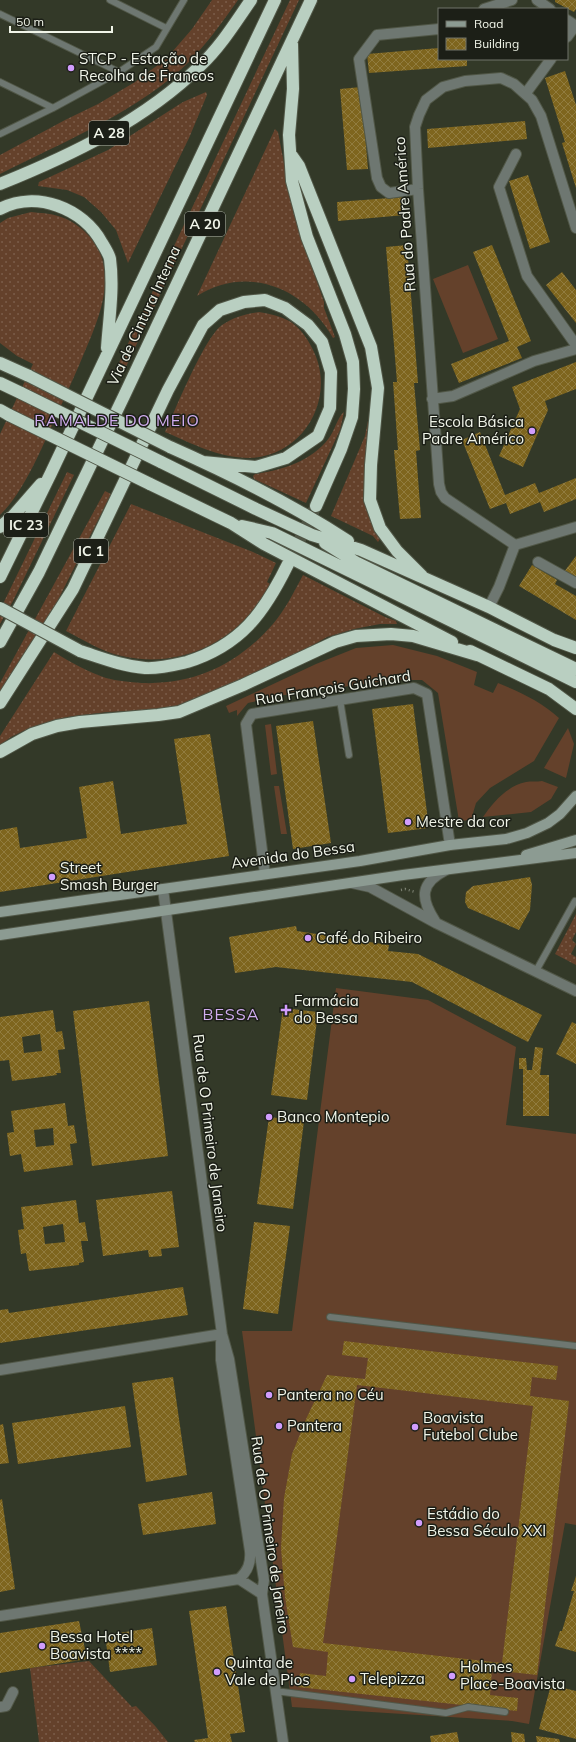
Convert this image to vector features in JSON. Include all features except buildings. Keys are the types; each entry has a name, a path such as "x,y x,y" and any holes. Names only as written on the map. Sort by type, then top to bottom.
{"highway":[{"name":"A 28","path":"0,188 5,182 105,136 175,89 202,65 225,39 251,0"},
{"name":"Via de Cintura Interna","path":"0,577 51,473 275,0"},
{"name":"Via de Cintura Interna","path":"0,642 39,572 119,407 311,0"},
{"path":"292,41 293,89 289,135 292,181 307,237 345,334 353,362 354,390 352,417 341,449 316,506"},
{"path":"291,155 299,166 371,347 378,388 371,465 370,500 380,528 397,551 422,576"},
{"path":"0,209 6,206 33,200 60,206 82,218 97,234 110,257 112,283 106,356"},
{"name":"IC 1","path":"0,703 73,589 168,390 203,324 220,310 244,302 265,300 285,308 308,324 322,342 331,372 330,408 318,436 286,458 256,467 203,462"},
{"path":"0,363 203,462 320,523 361,550"},
{"path":"0,383 312,535 357,562 576,669"},
{"path":"4,412 231,523 264,544 477,655 548,689 576,709"},
{"path":"0,528 13,516 51,473"},
{"path":"231,523 272,533 576,682"},
{"path":"312,535 361,550 422,576 489,607 554,640 576,648"},
{"path":"0,608 80,651 124,665 147,668 175,665 204,656 228,644 250,625 277,587 288,564"},
{"path":"0,752 32,734 57,726 80,722 179,712 236,688 335,642 356,636 391,634 413,636 477,655"}],"main road":[{"name":"Avenida do Bessa","path":"0,912 401,855 450,845 506,839 527,833 548,823 560,814 576,796"},
{"path":"495,863 542,851 576,840"},
{"path":"2,936 352,883 576,853"}],"street":[{"path":"487,8 512,0"},
{"path":"537,0 549,8"},
{"path":"568,35 573,24"},
{"path":"418,189 389,192 381,187 377,178 359,59 377,35 438,29"},
{"path":"526,93 550,60"},
{"name":"Rua do Padre Américo","path":"514,545 445,498 441,492 432,399 415,128 426,100 443,87 452,83 501,78 514,84 526,93 532,100 541,116 576,228"},
{"path":"516,154 499,187 526,276 576,345"},
{"path":"432,399 453,396 534,361 576,349"},
{"path":"489,607 499,587 514,545 576,527"},
{"path":"538,562 576,583"},
{"name":"Rua François Guichard","path":"265,874 246,724 252,714 414,688 427,694 450,845"},
{"path":"436,923 427,909 424,894 428,884 434,876 447,870"},
{"path":"352,883 370,887 436,923 576,991"},
{"name":"Rua de O Primeiro de Janeiro","path":"163,889 222,1334 229,1360 264,1580 262,1594 283,1742"},
{"path":"0,1370 222,1334"},
{"name":"Rua de O Primeiro de Janeiro","path":"222,1334 221,1360 251,1561 245,1574 239,1579"},
{"path":"0,1616 239,1579 262,1594"},
{"path":"0,1707 6,1706 13,1692"}],"lane":[{"path":"110,0 166,28"},
{"path":"0,134 53,108 119,72 156,47 184,0"},
{"path":"0,14 119,72"},
{"path":"0,82 53,108"},
{"path":"340,700 349,755"},
{"path":"536,971 575,901"},
{"path":"330,1317 576,1346"},
{"path":"276,1692 446,1713 468,1707 505,1712"}],"path":[{"path":"405,888 419,893"}],"shaded area":[{"path":"212,0 238,0 204,46 171,78 125,110 75,137 0,174 0,155 98,104 135,82 166,59 192,29"},
{"path":"290,0 299,0 124,371 117,367"},
{"path":"206,92 207,95 189,138 128,263 116,230 101,212 84,197 67,190 38,186 39,182 108,150 183,102"},
{"path":"275,129 278,132 294,215 324,302 324,308 335,337 333,338 321,321 307,306 291,294 274,286 255,282 236,282 216,287 197,296"},
{"path":"31,212 51,214 67,219 76,224 90,237 99,250 104,264 104,294 101,309 91,337 41,451 18,493 0,515 0,434 33,364 17,356 0,343 0,223 8,218"},
{"path":"468,265 498,339 463,353 433,279"},
{"path":"259,312 271,314 291,322 303,334 312,348 319,366 321,385 318,404 311,421 300,435 286,447 269,455 249,458 216,453 165,432 199,359 215,332 222,325 235,318"},
{"path":"371,405 365,503 369,517 380,539 378,542 373,536 331,516 365,436"},
{"path":"344,412 340,430 306,503 254,479 253,476 255,474 286,467 314,453 329,438"},
{"path":"67,472 74,475 13,601 0,624 0,610"},
{"path":"105,491 111,494 47,622 0,692 0,683"},
{"path":"131,504 253,552 276,563 267,582 270,584 258,604 244,621 227,635 208,646 188,654 166,659 144,659 107,652 66,631"},
{"path":"303,575 385,617 396,621 397,624 380,624 354,629 327,637 297,654 227,687 174,709 107,712 67,717 27,729 11,737 0,745 0,736 54,652 99,676 115,680 142,683 161,683 198,676 230,661 259,638 273,624 281,613"},
{"path":"393,645 437,656 477,672 474,685 493,693 498,683 530,698 559,718 534,761 490,788 476,803 471,820 459,821 438,693 422,680 392,680 278,696 248,703 237,716 237,710 229,713 226,706 316,664 356,648"},
{"path":"271,724 277,774 271,775 265,725"},
{"path":"568,728 574,744 566,778 544,768"},
{"path":"542,781 558,787 551,799 531,812 483,817 501,795 513,787 526,782"},
{"path":"274,786 279,786 287,834 281,834"},
{"path":"576,914 576,932 572,940 576,944 571,954 576,957 576,965 555,954"},
{"name":"Boavista Futebol Clube","path":"336,988 428,1000 516,1047 506,1125 576,1134 576,1525 565,1523 529,1724 512,1721 292,1707 242,1331 292,1331"},
{"path":"89,1661 132,1707 136,1706 168,1742 39,1742 30,1668"}],"tunnel":[{"path":"288,564 316,506"}],"place":[{"name":"STCP - Estação de Recolha de Francos","path":"71,68"},
{"name":"Escola Básica Padre Américo","path":"532,431"},
{"name":"Mestre da cor","path":"408,822"},
{"name":"Street Smash Burger","path":"52,877"},
{"name":"Café do Ribeiro","path":"308,938"},
{"name":"Farmácia do Bessa","path":"286,1010"},
{"name":"Banco Montepio","path":"269,1117"},
{"name":"Pantera no Céu","path":"269,1395"},
{"name":"Pantera","path":"279,1426"},
{"name":"Boavista Futebol Clube","path":"415,1427"},
{"name":"Estádio do Bessa Século XXI","path":"419,1523"},
{"name":"Bessa Hotel Boavista ****","path":"42,1646"},
{"name":"Quinta de Vale de Pios","path":"217,1672"},
{"name":"Holmes Place-Boavista","path":"452,1676"},
{"name":"Telepizza","path":"352,1679"}],"district":[{"name":"RAMALDE DO MEIO","path":"117,420"},
{"name":"BESSA","path":"231,1014"}]}
